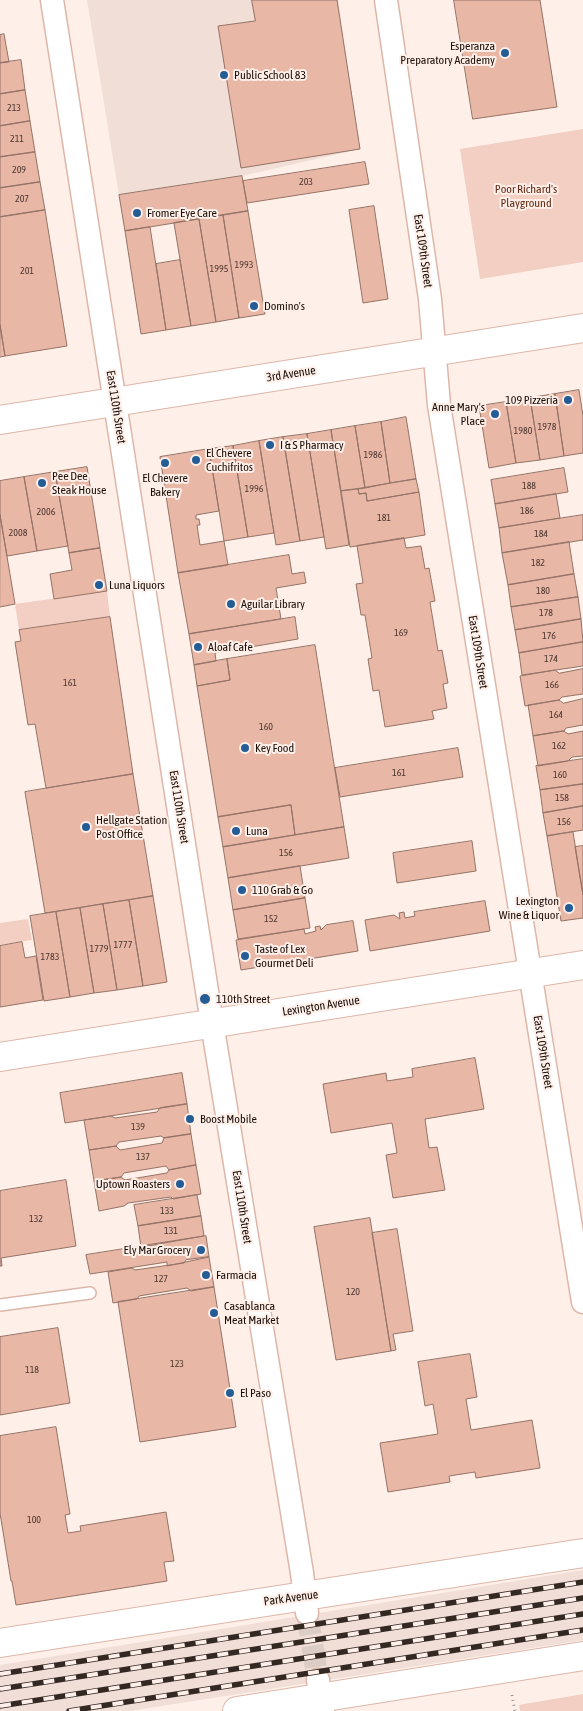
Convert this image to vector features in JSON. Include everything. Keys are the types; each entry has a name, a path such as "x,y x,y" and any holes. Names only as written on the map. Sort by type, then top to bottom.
{"main road":[{"name":"3rd Avenue","path":"0,420 583,328"},
{"name":"Lexington Avenue","path":"0,1057 583,965"},
{"name":"Park Avenue","path":"0,1643 306,1604 583,1553"},
{"path":"237,1711 321,1696 583,1656"}],"street":[{"name":"East 110th Street","path":"52,0 212,1024 306,1604"},
{"name":"East 109th Street","path":"386,0 430,299 439,404 583,1302"}],"lane":[{"path":"0,1305 90,1293"}],"path":[{"path":"512,1695 515,1711"}],"shaded area":[{"name":"Public School 83","path":"87,0 338,0 360,149 242,176 119,195"},
{"path":"583,1570 583,1640 130,1711 0,1711 0,1665"}],"green space":[{"name":"Poor Richard's Playground","path":"583,129 583,262 480,279 460,149"},
{"path":"107,591 110,617 19,630 15,604"},
{"path":"28,919 32,940 0,945 0,923"},
{"path":"583,1694 583,1711 520,1711 519,1705"}],"building":[{"path":"252,0 337,0 360,149 241,168 218,26 255,21"},
{"name":"Esperanza Preparatory Academy","path":"454,0 540,0 557,107 473,119"},
{"path":"4,34 9,62 0,63 0,35"},
{"path":"21,60 25,90 0,94 0,63"},
{"path":"25,90 30,121 0,126 0,94"},
{"path":"30,121 35,152 0,157 0,126"},
{"path":"35,152 40,182 0,188 0,157"},
{"path":"365,162 369,184 247,203 243,181"},
{"path":"242,176 248,211 125,231 119,195"},
{"path":"40,182 45,210 0,217 0,188"},
{"path":"374,206 388,299 363,303 349,210"},
{"path":"45,210 67,346 5,356 0,325 0,217"},
{"path":"248,211 265,314 239,318 223,215"},
{"path":"223,215 239,318 216,322 199,219"},
{"path":"199,219 216,322 191,326 174,223"},
{"path":"150,227 166,330 141,334 125,231"},
{"path":"180,260 191,326 166,330 156,264"},
{"path":"0,325 5,356 0,357"},
{"path":"579,390 583,416 583,453 564,456 555,394"},
{"path":"555,394 564,456 540,460 530,398"},
{"path":"530,398 540,460 516,463 506,402"},
{"path":"506,402 516,463 489,468 479,406"},
{"path":"406,417 416,479 390,483 381,422"},
{"path":"381,422 390,483 365,488 355,426"},
{"path":"355,426 365,488 341,491 331,430"},
{"path":"331,430 349,545 326,549 307,434"},
{"path":"307,434 324,537 300,541 283,437"},
{"path":"283,437 300,541 276,545 259,441"},
{"path":"259,441 274,533 248,537 233,446"},
{"path":"233,446 248,537 224,541 209,449"},
{"path":"209,449 219,511 196,515 200,525 197,525 200,545 224,541 228,565 178,573 160,457"},
{"path":"87,467 100,548 69,553 55,472"},
{"path":"564,468 568,492 495,504 491,480"},
{"path":"55,472 68,546 37,551 24,477"},
{"path":"24,477 37,551 7,556 0,515 0,481"},
{"path":"416,479 419,492 367,501 366,493 359,494 358,489"},
{"path":"358,489 359,494 366,493 367,501 419,492 425,535 350,547 341,491"},
{"path":"556,494 560,518 499,528 495,504"},
{"path":"0,515 15,604 0,607"},
{"path":"583,515 583,540 502,553 499,528"},
{"path":"404,538 406,548 421,546 425,569 429,568 435,601 430,602 438,651 442,650 448,683 443,684 447,708 432,711 434,719 385,727 379,690 373,691 368,659 372,658 365,615 361,615 356,584 363,583 357,546"},
{"path":"569,542 574,574 508,585 502,553"},
{"path":"100,548 107,591 54,599 50,574 72,570 69,553"},
{"name":"Aguilar Library","path":"289,555 292,574 304,572 306,583 276,588 281,619 189,634 178,573"},
{"path":"574,574 578,597 511,607 508,585"},
{"path":"578,597 581,619 515,630 511,607"},
{"path":"110,617 133,774 46,788 35,724 28,725 15,642 21,641 19,630"},
{"path":"295,617 298,639 215,653 216,661 194,665 189,634"},
{"path":"581,619 583,642 519,653 515,630"},
{"path":"583,642 583,666 522,675 519,653"},
{"path":"315,645 344,827 295,835 291,805 218,817 197,686 230,680 227,659"},
{"path":"227,659 230,680 197,686 194,665"},
{"path":"583,669 583,694 525,706 520,676 555,670 559,673"},
{"path":"583,699 583,725 566,728 564,731 533,736 528,705 559,700 563,703"},
{"path":"564,731 568,734 583,731 583,756 572,757 568,761 538,766 533,736"},
{"path":"458,748 463,777 340,797 335,768"},
{"path":"583,759 583,784 540,790 536,766"},
{"name":"Hellgate Station Post Office","path":"133,774 153,896 45,913 25,792"},
{"path":"583,784 583,806 543,813 540,790"},
{"path":"291,805 295,835 223,847 218,817"},
{"path":"583,806 583,830 547,836 543,813"},
{"path":"344,827 349,858 228,878 223,847"},
{"path":"573,832 583,895 583,918 561,921 547,836"},
{"path":"472,841 476,871 397,883 393,853"},
{"path":"583,846 583,895 575,847"},
{"path":"300,866 305,898 233,910 228,878"},
{"path":"153,896 167,982 143,986 129,900"},
{"path":"305,898 310,928 238,939 233,910"},
{"path":"129,900 143,986 117,990 103,904"},
{"path":"485,901 490,931 370,951 365,920 394,915 400,919 399,913 404,912 405,918 415,916 414,912"},
{"path":"103,904 117,990 94,993 80,908"},
{"path":"80,908 94,993 70,997 56,912"},
{"path":"56,912 70,997 44,1001 30,916"},
{"path":"353,921 358,951 241,970 236,940 304,929 305,934 316,931 315,927 320,926 321,930 326,925"},
{"path":"22,942 25,958 36,956 43,1000 0,1007 0,946"},
{"path":"475,1058 484,1109 425,1119 429,1148 437,1147 445,1190 393,1198 386,1155 397,1153 392,1123 331,1133 323,1084 386,1073 387,1081 413,1077 412,1069"},
{"path":"182,1073 187,1104 65,1123 60,1093"},
{"path":"187,1104 191,1134 119,1142 116,1146 89,1150 84,1120 157,1112 160,1108"},
{"path":"191,1134 196,1165 169,1170 166,1166 124,1173 121,1177 94,1181 89,1150 116,1146 120,1150 162,1143 164,1138"},
{"path":"196,1165 201,1194 173,1199 171,1197 128,1203 124,1206 99,1211 94,1181 121,1177 125,1180 167,1173 169,1170"},
{"path":"66,1180 76,1246 1,1258 2,1266 0,1266 0,1191"},
{"path":"197,1195 201,1216 138,1226 134,1205"},
{"path":"201,1216 204,1236 141,1247 138,1226"},
{"path":"370,1218 391,1351 336,1360 314,1227"},
{"path":"397,1229 413,1331 393,1334 396,1350 391,1351 372,1233"},
{"path":"206,1236 209,1257 167,1266 167,1262 90,1274 86,1255"},
{"path":"209,1257 214,1287 191,1291 187,1288 139,1296 137,1299 113,1303 108,1272 184,1263 186,1260"},
{"path":"214,1287 236,1427 140,1442 118,1302"},
{"path":"58,1328 70,1403 0,1415 0,1337"},
{"path":"470,1354 477,1397 466,1399 471,1430 532,1420 540,1468 476,1478 475,1472 449,1476 450,1482 388,1492 380,1443 438,1434 433,1404 425,1406 418,1362"},
{"path":"56,1427 70,1514 65,1515 68,1533 81,1531 80,1526 166,1512 174,1561 164,1562 167,1581 16,1605 0,1513 0,1436"}],"tunnel":[{"path":"307,1613 318,1680"}],"railway":[{"path":"0,1674 583,1582"},
{"path":"0,1689 583,1598"},
{"path":"0,1706 583,1614"},
{"path":"69,1711 583,1630"}],"place":[{"name":"Esperanza Preparatory Academy","path":"505,53"},
{"name":"Public School 83","path":"224,75"},
{"name":"Fromer Eye Care","path":"137,213"},
{"name":"Domino's","path":"254,306"},
{"name":"109 Pizzeria","path":"568,400"},
{"name":"Anne Mary's Place","path":"495,414"},
{"name":"I & S Pharmacy","path":"270,445"},
{"name":"El Chevere Cuchifritos","path":"196,460"},
{"name":"El Chevere Bakery","path":"165,463"},
{"name":"Pee Dee Steak House","path":"42,483"},
{"name":"Luna Liquors","path":"99,585"},
{"name":"Aguilar Library","path":"231,604"},
{"name":"Aloaf Cafe","path":"198,647"},
{"name":"Key Food","path":"245,748"},
{"name":"Hellgate Station Post Office","path":"86,827"},
{"name":"Luna","path":"236,831"},
{"name":"110 Grab & Go","path":"242,890"},
{"name":"Lexington Wine & Liquor","path":"569,908"},
{"name":"Taste of Lex Gourmet Deli","path":"245,956"},
{"name":"110th Street","path":"205,999"},
{"name":"Boost Mobile","path":"190,1119"},
{"name":"Uptown Roasters","path":"180,1184"},
{"name":"Ely Mar Grocery","path":"201,1250"},
{"name":"Farmacia","path":"206,1275"},
{"name":"Casablanca Meat Market","path":"214,1313"},
{"name":"El Paso","path":"230,1393"}]}
